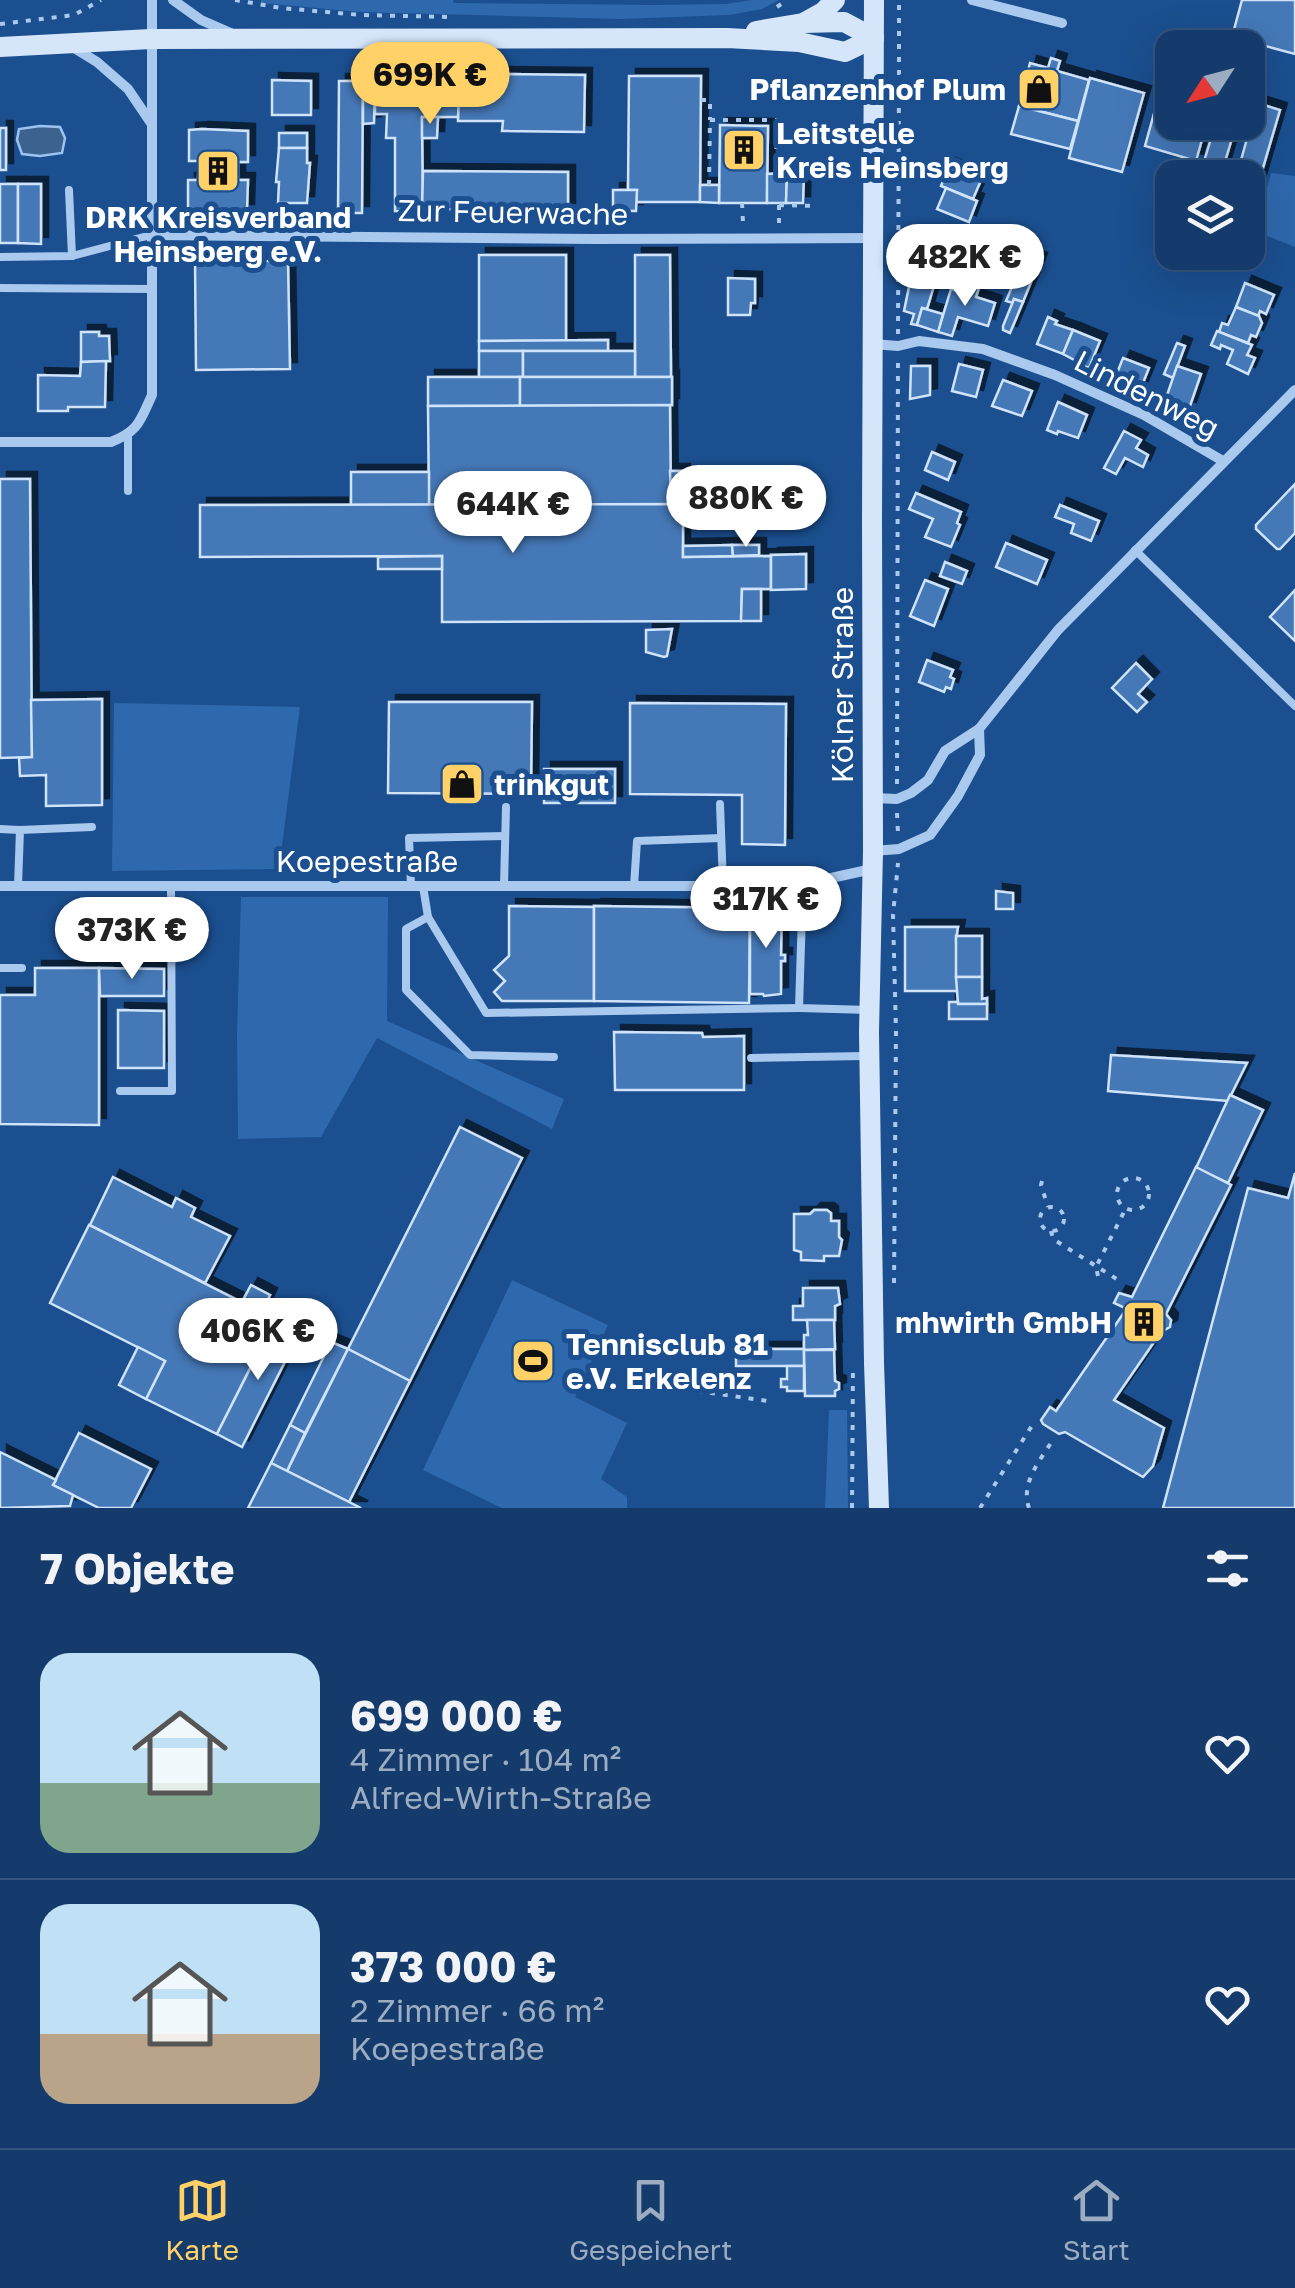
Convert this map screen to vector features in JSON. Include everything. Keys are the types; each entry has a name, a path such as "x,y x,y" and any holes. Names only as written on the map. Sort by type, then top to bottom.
{"main road":[{"path":"803,23 835,0"},
{"name":"Kölner Straße","path":"874,0 870,1056 878,1508"},
{"path":"726,38 803,23 844,22 874,38"},
{"path":"0,47 151,39 726,38 800,42 844,52 874,38"}],"street":[{"path":"0,442 111,442 128,435 140,421 152,395 152,0"},
{"path":"174,0 200,20 243,38"},
{"path":"972,0 1062,23"},
{"path":"67,43 128,89 152,124"},
{"name":"Zur Feuerwache","path":"151,235 874,238"},
{"name":"Lindenweg","path":"873,344 898,346 919,341 983,349 1055,375 1144,415 1223,461"},
{"path":"872,798 896,799 911,794 928,780 945,751 979,729 1058,630 1295,390"},
{"name":"Koepestraße","path":"0,886 795,886 873,860 930,835 958,796 980,755 979,729"}],"lane":[{"path":"69,190 72,256"},
{"path":"0,256 72,256 151,235"},
{"path":"0,288 152,289"},
{"path":"128,435 128,491"},
{"path":"1135,550 1295,706"},
{"path":"720,804 723,886"},
{"path":"504,886 506,807"},
{"path":"0,829 92,828"},
{"path":"18,886 20,830"},
{"path":"505,836 409,838 417,886 428,917 486,1014 870,1010"},
{"path":"634,886 637,841 721,838"},
{"path":"120,1090 172,1090 170,886"},
{"path":"799,1008 802,914"},
{"path":"428,917 406,929 406,990 470,1055 554,1057"},
{"path":"0,968 22,968"},
{"path":"752,1058 870,1056"}],"path":[{"path":"0,24 74,15 102,0"},
{"path":"236,0 282,8 462,18"},
{"path":"774,8 787,0"},
{"path":"701,100 710,100 709,184"},
{"path":"710,120 777,120 776,165 817,165"},
{"path":"742,203 743,238"},
{"path":"779,238 779,204 818,206"},
{"path":"1139,1178 1148,1187 1148,1200 1139,1209 1126,1208 1118,1198 1118,1189 1126,1179 1139,1178"},
{"path":"1042,1180 1048,1207"},
{"path":"1048,1207 1060,1210 1064,1217 1062,1225 1051,1231 1040,1220 1041,1212 1048,1207"},
{"path":"1098,1276 1096,1267 1126,1208"},
{"path":"1051,1231 1053,1239 1123,1283"},
{"path":"697,1391 768,1401"},
{"path":"980,1508 1033,1424"},
{"path":"1029,1508 1029,1479 1054,1438"}],"shaded area":[{"path":"261,0 654,5 779,0 762,9 730,15 620,19 360,12"},
{"path":"60,127 65,138 62,153 22,154 17,140 19,129"},
{"path":"1271,173 1295,176 1295,247 1265,235 1265,195"},
{"path":"114,703 300,707 279,869 112,871"},
{"path":"241,897 388,897 387,1021 564,1099 552,1129 377,1038 321,1137 238,1139"},
{"name":"Tennisclub 81 e.V. Erkelenz","path":"512,1280 608,1325 575,1397 627,1423 601,1479 627,1497 627,1508 502,1508 423,1470"},
{"path":"829,1410 847,1410 848,1508 825,1508"}],"building":[{"path":"1242,0 1295,0 1295,54 1265,46 1265,30 1234,30"},
{"path":"1051,58 1060,61 1057,71 1089,80 1078,121 1019,106 1030,63 1048,68"},
{"path":"502,74 585,75 584,132 502,131 503,121 458,121 458,78 502,78"},
{"path":"629,76 701,76 700,202 636,202 637,190 628,190"},
{"path":"1090,78 1144,93 1122,172 1069,158"},
{"path":"272,80 311,81 311,115 272,115"},
{"path":"339,81 363,81 362,213 338,213"},
{"path":"363,81 375,81 374,123 363,124"},
{"path":"380,89 459,93 458,117 422,117 423,212 395,211 395,138 386,138 387,114 375,114"},
{"path":"1265,105 1280,110 1265,161 1241,160 1247,140 1265,140"},
{"path":"1019,106 1078,121 1070,149 1011,134"},
{"path":"1155,110 1155,140 1202,140 1196,160 1145,146"},
{"path":"422,117 438,117 437,138 422,138"},
{"name":"Leitstelle Kreis Heinsberg","path":"720,125 768,126 767,203 719,203"},
{"path":"0,128 6,128 6,170 0,170"},
{"name":"DRK Kreisverband Heinsberg e.V.","path":"189,130 248,131 248,162 238,162 238,180 248,180 247,211 188,210 188,180 198,180 199,161 189,161"},
{"path":"279,133 307,133 307,148 279,148"},
{"path":"1211,140 1232,140 1225,160 1204,160"},
{"path":"279,148 307,148 307,203 278,203"},
{"path":"949,165 982,178 973,199 941,186"},
{"path":"423,171 568,172 568,210 422,209"},
{"path":"787,173 786,203 767,203 767,174"},
{"path":"787,173 804,173 803,203 786,203"},
{"path":"0,184 18,184 18,243 0,243"},
{"path":"18,184 41,184 41,244 18,243"},
{"path":"700,185 719,185 719,203 700,202"},
{"path":"946,188 977,201 969,222 937,209"},
{"path":"613,190 637,190 636,211 613,211"},
{"path":"1021,252 1040,260 1023,302 1014,299 1013,303 1006,301"},
{"path":"479,255 566,255 566,341 479,341"},
{"path":"635,255 670,255 671,377 635,377"},
{"path":"195,261 288,261 290,369 196,370"},
{"path":"919,263 939,269 927,309 922,308 917,325 911,324 914,314 904,311"},
{"path":"728,278 755,279 755,303 751,303 750,315 728,315"},
{"path":"968,283 979,288 976,297 995,303 988,326 958,317 952,336 938,332 951,289 963,293"},
{"path":"1245,283 1274,295 1266,314 1260,311 1258,316 1236,307"},
{"path":"1014,299 1023,302 1010,333 1003,326"},
{"path":"1236,307 1259,316 1262,323 1256,337 1251,335 1248,343 1219,332 1222,323 1228,325"},
{"path":"922,308 943,314 938,332 917,325"},
{"path":"1048,317 1073,330 1063,354 1037,344"},
{"path":"1073,330 1100,341 1089,368 1063,354"},
{"path":"1217,331 1252,345 1247,355 1255,358 1248,374 1227,364 1233,350 1211,345"},
{"path":"81,332 109,336 110,361 81,362"},
{"path":"608,340 608,351 479,351 479,341"},
{"path":"1177,343 1185,346 1173,378 1164,374"},
{"path":"479,351 523,351 523,377 479,377"},
{"path":"523,351 635,351 635,377 523,377"},
{"path":"1123,358 1149,368 1141,388 1115,378"},
{"path":"106,361 105,407 38,411 38,375 80,376 81,362"},
{"path":"959,364 983,370 976,397 952,391"},
{"path":"911,366 930,366 930,395 910,399"},
{"path":"1177,366 1201,374 1189,409 1165,401"},
{"path":"428,377 520,377 520,406 428,406"},
{"path":"520,377 672,377 672,405 520,406"},
{"path":"1003,380 1032,391 1022,416 992,406"},
{"path":"1058,402 1087,415 1078,438 1047,430"},
{"path":"670,405 671,504 429,505 428,406"},
{"path":"1124,431 1141,440 1136,448 1148,455 1143,467 1125,458 1116,474 1104,468"},
{"path":"932,452 955,462 948,480 925,470"},
{"path":"670,471 683,471 683,504 671,504"},
{"path":"351,472 429,472 429,505 351,505"},
{"path":"0,479 30,479 32,757 0,758"},
{"path":"1295,484 1295,533 1277,549 1256,525"},
{"path":"916,493 961,512 951,547 925,537 933,519 909,509"},
{"path":"683,504 683,557 771,556 771,589 742,589 741,621 442,622 442,556 200,557 200,505"},
{"path":"1060,505 1099,521 1091,541 1071,533 1074,524 1055,517"},
{"path":"1006,543 1047,560 1037,584 996,567"},
{"path":"732,545 733,556 683,557 683,546"},
{"path":"732,545 759,545 759,555 733,556"},
{"path":"806,554 806,589 771,590 771,555"},
{"path":"442,556 442,569 378,569 378,557"},
{"path":"945,562 967,571 962,584 940,576"},
{"path":"925,580 948,589 934,626 910,616"},
{"path":"742,589 761,589 761,621 741,621"},
{"path":"1295,590 1295,641 1270,617"},
{"path":"672,629 667,656 646,652 646,630"},
{"path":"927,660 953,670 951,689 946,687 944,692 919,682"},
{"path":"1136,663 1152,679 1138,694 1147,702 1137,712 1112,688"},
{"path":"102,699 102,805 46,806 46,775 20,776 19,758 32,757 31,700"},
{"path":"389,702 532,702 531,794 388,793"},
{"path":"630,703 786,704 785,845 742,844 742,795 630,794"},
{"path":"544,769 615,769 615,803 544,803"},
{"path":"996,891 1013,893 1013,909 996,909"},
{"path":"509,906 594,907 594,1001 502,1001 494,992 505,981 494,970 509,956"},
{"path":"594,906 750,908 749,1003 594,1001"},
{"path":"750,907 782,907 781,955 785,955 785,961 781,961 781,994 750,994"},
{"path":"905,927 958,927 958,991 905,991"},
{"path":"956,936 982,936 982,977 956,977"},
{"path":"35,968 99,968 99,1125 0,1124 0,995 35,995"},
{"path":"99,968 164,969 164,996 100,996"},
{"path":"956,977 982,977 982,999 987,998 987,1004 958,1004"},
{"path":"949,1002 987,1004 987,1019 949,1019"},
{"path":"118,1010 164,1011 164,1068 118,1068"},
{"path":"614,1032 744,1036 744,1090 615,1090"},
{"path":"1111,1055 1247,1063 1228,1101 1108,1091"},
{"path":"1230,1095 1263,1110 1228,1183 1196,1168"},
{"path":"460,1127 522,1158 410,1381 348,1349"},
{"name":"mhwirth GmbH","path":"1196,1167 1231,1185 1166,1314 1171,1320 1170,1327 1161,1332 1114,1400 1164,1428 1153,1466 1143,1477 1065,1432 1059,1434 1041,1420 1050,1407 1056,1411 1125,1311 1114,1303 1119,1293 1132,1297"},
{"path":"1295,1173 1295,1508 1163,1508 1248,1188 1288,1198"},
{"path":"113,1177 172,1207 176,1198 195,1208 191,1217 230,1236 205,1283 90,1225"},
{"path":"827,1210 831,1221 839,1221 839,1256 824,1256 824,1261 801,1260 801,1252 794,1250 794,1214 810,1214"},
{"path":"89,1225 275,1319 217,1434 146,1399 165,1361 50,1303"},
{"path":"251,1285 270,1295 262,1312 242,1302"},
{"path":"803,1288 838,1288 840,1304 835,1306 835,1320 793,1320 793,1306 803,1306"},
{"path":"275,1319 300,1332 242,1447 217,1434"},
{"path":"807,1320 834,1320 835,1349 804,1350"},
{"path":"331,1342 348,1349 305,1433 290,1425"},
{"path":"138,1347 165,1361 146,1399 119,1385"},
{"path":"348,1349 410,1381 349,1502 287,1471"},
{"path":"736,1349 804,1349 804,1366 736,1366"},
{"path":"804,1350 834,1350 835,1381 839,1383 835,1396 805,1396"},
{"path":"787,1366 804,1366 804,1391 781,1387 781,1379 787,1379"},
{"path":"290,1425 305,1433 287,1471 271,1463"},
{"path":"79,1433 151,1469 131,1508 99,1508 53,1485"},
{"path":"0,1452 56,1480 53,1485 73,1495 70,1506 0,1508"},
{"path":"271,1463 361,1508 248,1508"}],"place":[{"name":"Pflanzenhof Plum","path":"1039,89"},
{"name":"Leitstelle Kreis Heinsberg","path":"744,150"},
{"name":"DRK Kreisverband Heinsberg e.V.","path":"218,171"},
{"name":"trinkgut","path":"462,784"},
{"name":"mhwirth GmbH","path":"1144,1322"},
{"name":"Tennisclub 81 e.V. Erkelenz","path":"533,1361"}]}
